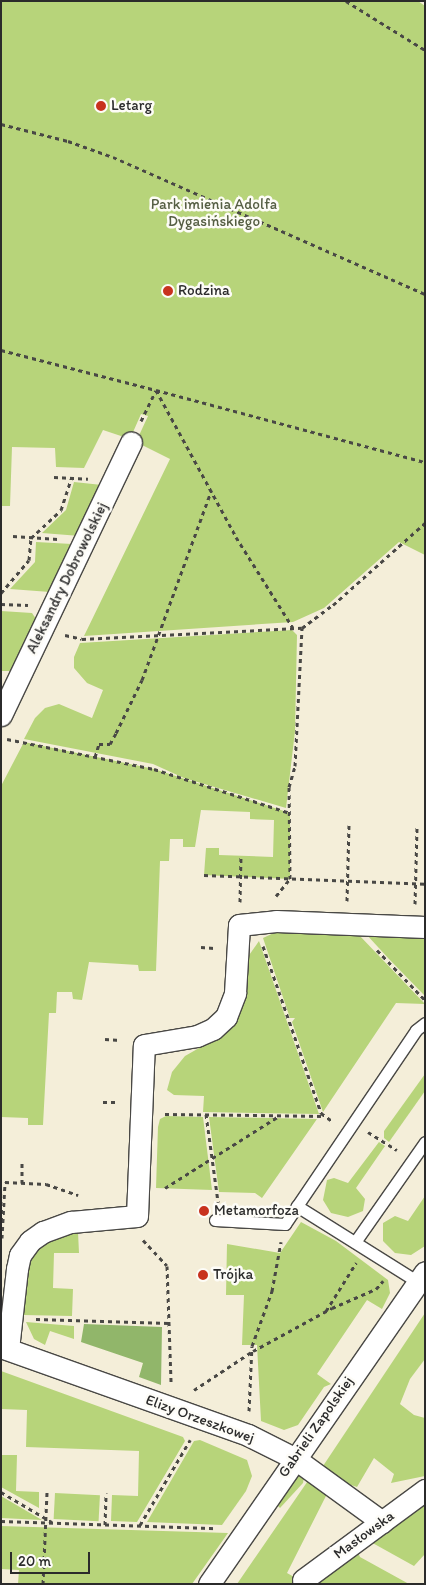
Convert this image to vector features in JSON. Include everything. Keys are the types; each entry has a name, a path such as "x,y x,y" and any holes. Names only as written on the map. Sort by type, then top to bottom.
{"street":[{"name":"Aleksandry Dobrowolskiej","path":"1,714 43,630 131,442"},
{"path":"5,1348 20,1255 30,1241 43,1232 71,1222 137,1216 144,1045 206,1033 220,1024 230,1010 235,993 247,925 276,921 420,927"},
{"name":"Gabrieli Zapolskiej","path":"209,1584 294,1458 421,1277"},
{"name":"Elizy Orzeszkowej","path":"5,1348 248,1435 294,1458 382,1522"},
{"name":"Masłowska","path":"302,1580 425,1490"}],"lane":[{"path":"218,1220 285,1224 416,1030 425,1023"},
{"path":"360,1245 425,1142"},
{"path":"298,1206 394,1267 421,1277"}],"path":[{"path":"346,1 425,50"},
{"path":"1,124 68,141 112,158 425,294"},
{"path":"1,350 425,462"},
{"path":"131,442 156,390"},
{"path":"156,390 263,584 293,628"},
{"path":"1,593 30,560 31,538 61,510 71,478 54,478"},
{"path":"95,757 99,744 110,744 116,733 160,635 211,491"},
{"path":"43,630 82,639 302,628 334,605 425,523"},
{"path":"13,536 31,538"},
{"path":"247,925 290,879 289,787 295,766 302,628"},
{"path":"1,738 154,769 290,813"},
{"path":"349,825 347,881 349,924 425,1000"},
{"path":"417,827 416,883 420,927"},
{"path":"241,856 240,877 247,925 289,1021 324,1116 329,1121 354,1122 412,1160"},
{"path":"204,875 425,884"},
{"path":"289,1021 295,1018"},
{"path":"141,1114 324,1116"},
{"path":"206,1114 218,1220"},
{"path":"164,1188 212,1160 280,1116"},
{"path":"22,1162 22,1183"},
{"path":"2,1245 3,1182 46,1184 88,1199"},
{"path":"123,1217 167,1266 172,1389 166,1387"},
{"path":"249,1417 250,1352 272,1291 285,1224"},
{"path":"325,1312 360,1245"},
{"path":"188,1395 250,1352 325,1312 376,1289 394,1267"},
{"path":"26,1319 169,1323"},
{"path":"139,1525 194,1434"},
{"path":"43,1584 47,1491"},
{"path":"1,1492 53,1523 226,1528"},
{"path":"105,1525 106,1493"},
{"path":"1,1521 46,1520"}],"green space":[{"name":"Park imienia Adolfa Dygasińskiego","path":"1,1 418,1 425,6 425,555 399,542 324,608 293,622 84,636 170,459 136,442 148,416 141,414 130,439 103,430 84,468 56,467 55,448 12,447 10,506 1,506"},
{"path":"74,482 102,485 80,536 42,533 66,510"},
{"path":"36,542 72,544 50,592 10,589 35,562"},
{"path":"1,611 32,613 36,619 11,671 1,671"},
{"path":"292,630 297,635 295,731 286,808 184,778 153,764 24,739 35,718 45,708 59,704 92,718 103,690 87,683 74,668 74,657 80,643"},
{"path":"24,742 154,769 290,813 290,879 204,875 206,848 219,848 219,855 273,857 274,820 250,819 250,812 201,810 195,847 183,847 183,839 170,839 169,861 160,861 156,971 139,971 138,965 89,962 82,1000 73,999 72,992 57,992 56,1013 49,1013 43,1125 28,1125 28,1118 1,1117 1,786"},
{"path":"278,931 359,935 425,1004 396,1003 323,1112 292,1022 295,1018 290,1018 263,938"},
{"path":"366,934 425,937 425,996 389,959"},
{"path":"259,941 319,1114 203,1112 204,1096 174,1095 167,1090 172,1072 185,1056 222,1035 245,961"},
{"path":"425,1074 425,1091 389,1142 384,1138 384,1131"},
{"path":"166,1116 203,1117 212,1190 156,1188 158,1127 160,1119"},
{"path":"209,1117 317,1119 262,1198 255,1193 219,1192"},
{"path":"379,1142 385,1146 356,1188 365,1199 363,1211 348,1217 331,1213 323,1200 327,1180 334,1178 348,1183"},
{"path":"425,1196 425,1246 411,1255 395,1253 383,1241 383,1223 395,1216 408,1221"},
{"path":"301,1222 336,1241 388,1280 390,1293 382,1309 367,1300 317,1374 331,1384 324,1387 298,1425 284,1430 261,1421 257,1345 242,1345 244,1295 226,1295 227,1244 280,1253"},
{"path":"78,1232 79,1253 54,1253 53,1288 73,1289 72,1316 23,1315 25,1276 36,1249 44,1242"},
{"path":"425,1313 425,1359 410,1379 400,1404 414,1415 425,1418 425,1476 391,1483 394,1474 374,1458 357,1487 339,1481 321,1469"},
{"path":"26,1322 74,1326 74,1339 50,1331 45,1345 34,1339"},
{"path":"84,1324 162,1327 161,1385 139,1377 143,1363 81,1342"},
{"path":"1,1371 183,1437 185,1441 137,1522 111,1521 112,1495 138,1496 139,1451 26,1447 27,1410 1,1409"},
{"path":"200,1440 247,1460 252,1476 246,1491 222,1525 147,1522 194,1441"},
{"path":"1,1455 17,1455 16,1491 39,1492 39,1508 1,1487"},
{"path":"314,1472 329,1490 287,1573 303,1582 356,1548 360,1557 409,1584 237,1584"},
{"path":"298,1476 304,1477 303,1483 280,1508 278,1506"},
{"path":"55,1493 100,1495 99,1521 54,1519"},
{"path":"1,1496 42,1520 1,1518"},
{"path":"425,1499 425,1554 414,1566 369,1541"},
{"path":"1,1526 228,1533 192,1584 18,1584 19,1570 1,1569"}],"place":[{"name":"Letarg","path":"101,106"},
{"name":"Rodzina","path":"168,291"},
{"name":"Metamorfoza","path":"204,1211"},
{"name":"Trójka","path":"203,1275"}]}
